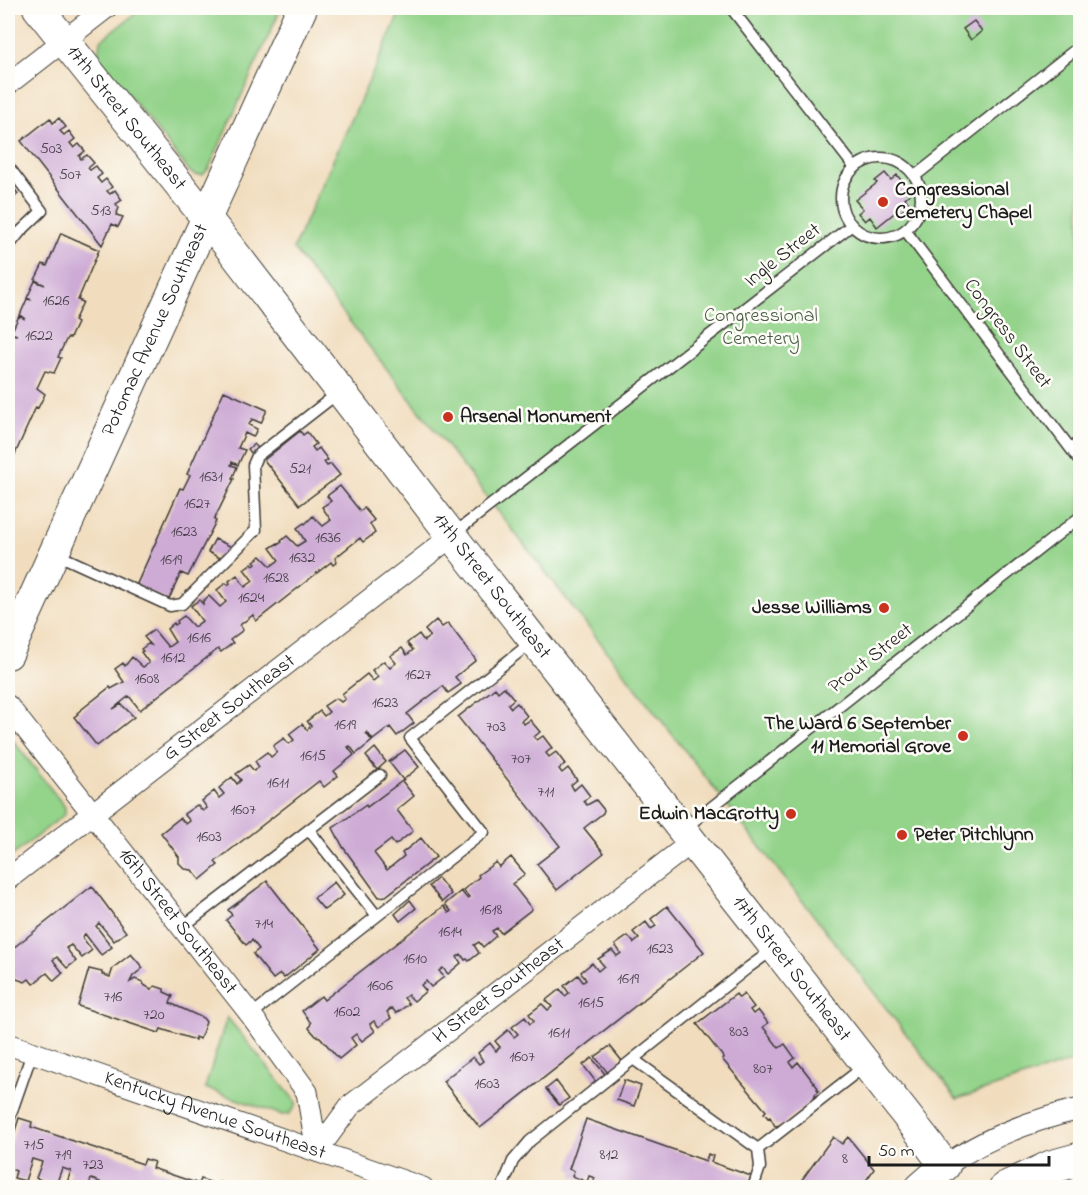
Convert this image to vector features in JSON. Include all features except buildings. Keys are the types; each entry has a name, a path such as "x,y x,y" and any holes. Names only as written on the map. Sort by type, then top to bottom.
{"main road":[{"path":"1006,1188 1032,1175 1080,1159"}],"street":[{"name":"17th Street Southeast","path":"38,8 341,390 452,536 945,1166"},
{"path":"8,84 106,8"},
{"name":"Potomac Avenue Southeast","path":"8,654 302,8"},
{"name":"G Street Southeast","path":"8,879 452,536"},
{"name":"16th Street Southeast","path":"8,706 251,1016 307,1092 317,1151"},
{"name":"H Street Southeast","path":"317,1151 350,1106 688,836"},
{"name":"Kentucky Avenue Southeast","path":"8,1044 423,1188"},
{"path":"920,1188 945,1166 978,1144 1034,1121 1080,1108"}],"lane":[{"path":"731,8 855,168"},
{"path":"915,176 1080,46"},
{"path":"880,158 893,160 905,166 915,176 920,187 919,211 914,221 905,230 895,236 872,237 852,225 845,214 842,196 847,178 855,168 867,161 880,158"},
{"path":"8,166 42,211 8,247"},
{"name":"Ingle Street","path":"452,536 852,225"},
{"name":"Congress Street","path":"905,230 1080,461"},
{"path":"53,553 170,606 182,604 256,530 253,465 256,456 341,390"},
{"name":"Prout Street","path":"688,836 1080,517"},
{"path":"251,1016 484,832 411,738 534,640"},
{"path":"181,928 380,775"},
{"path":"309,830 377,916"},
{"path":"502,1188 520,1150 749,967 776,948"},
{"path":"8,1122 32,1053"},
{"path":"633,1059 758,1149 760,1167 753,1188"},
{"path":"758,1149 866,1064"}],"green space":[{"path":"143,8 281,8 209,168 203,175 190,172 101,60 98,50 101,40"},
{"name":"Congressional Cemetery","path":"402,8 1080,8 1080,1059 957,1099 293,249"},
{"path":"8,734 65,807 65,814 8,859"},
{"path":"227,1017 296,1102 296,1106 289,1114 282,1115 205,1088"}],"place":[{"name":"Congressional Cemetery Chapel","path":"883,202"},
{"name":"Arsenal Monument","path":"448,417"},
{"name":"Jesse Williams","path":"884,608"},
{"name":"The Ward 6 September 11 Memorial Grove","path":"963,736"},
{"name":"Edwin MacGrotty","path":"791,814"},
{"name":"Peter Pitchlynn","path":"902,835"}]}
